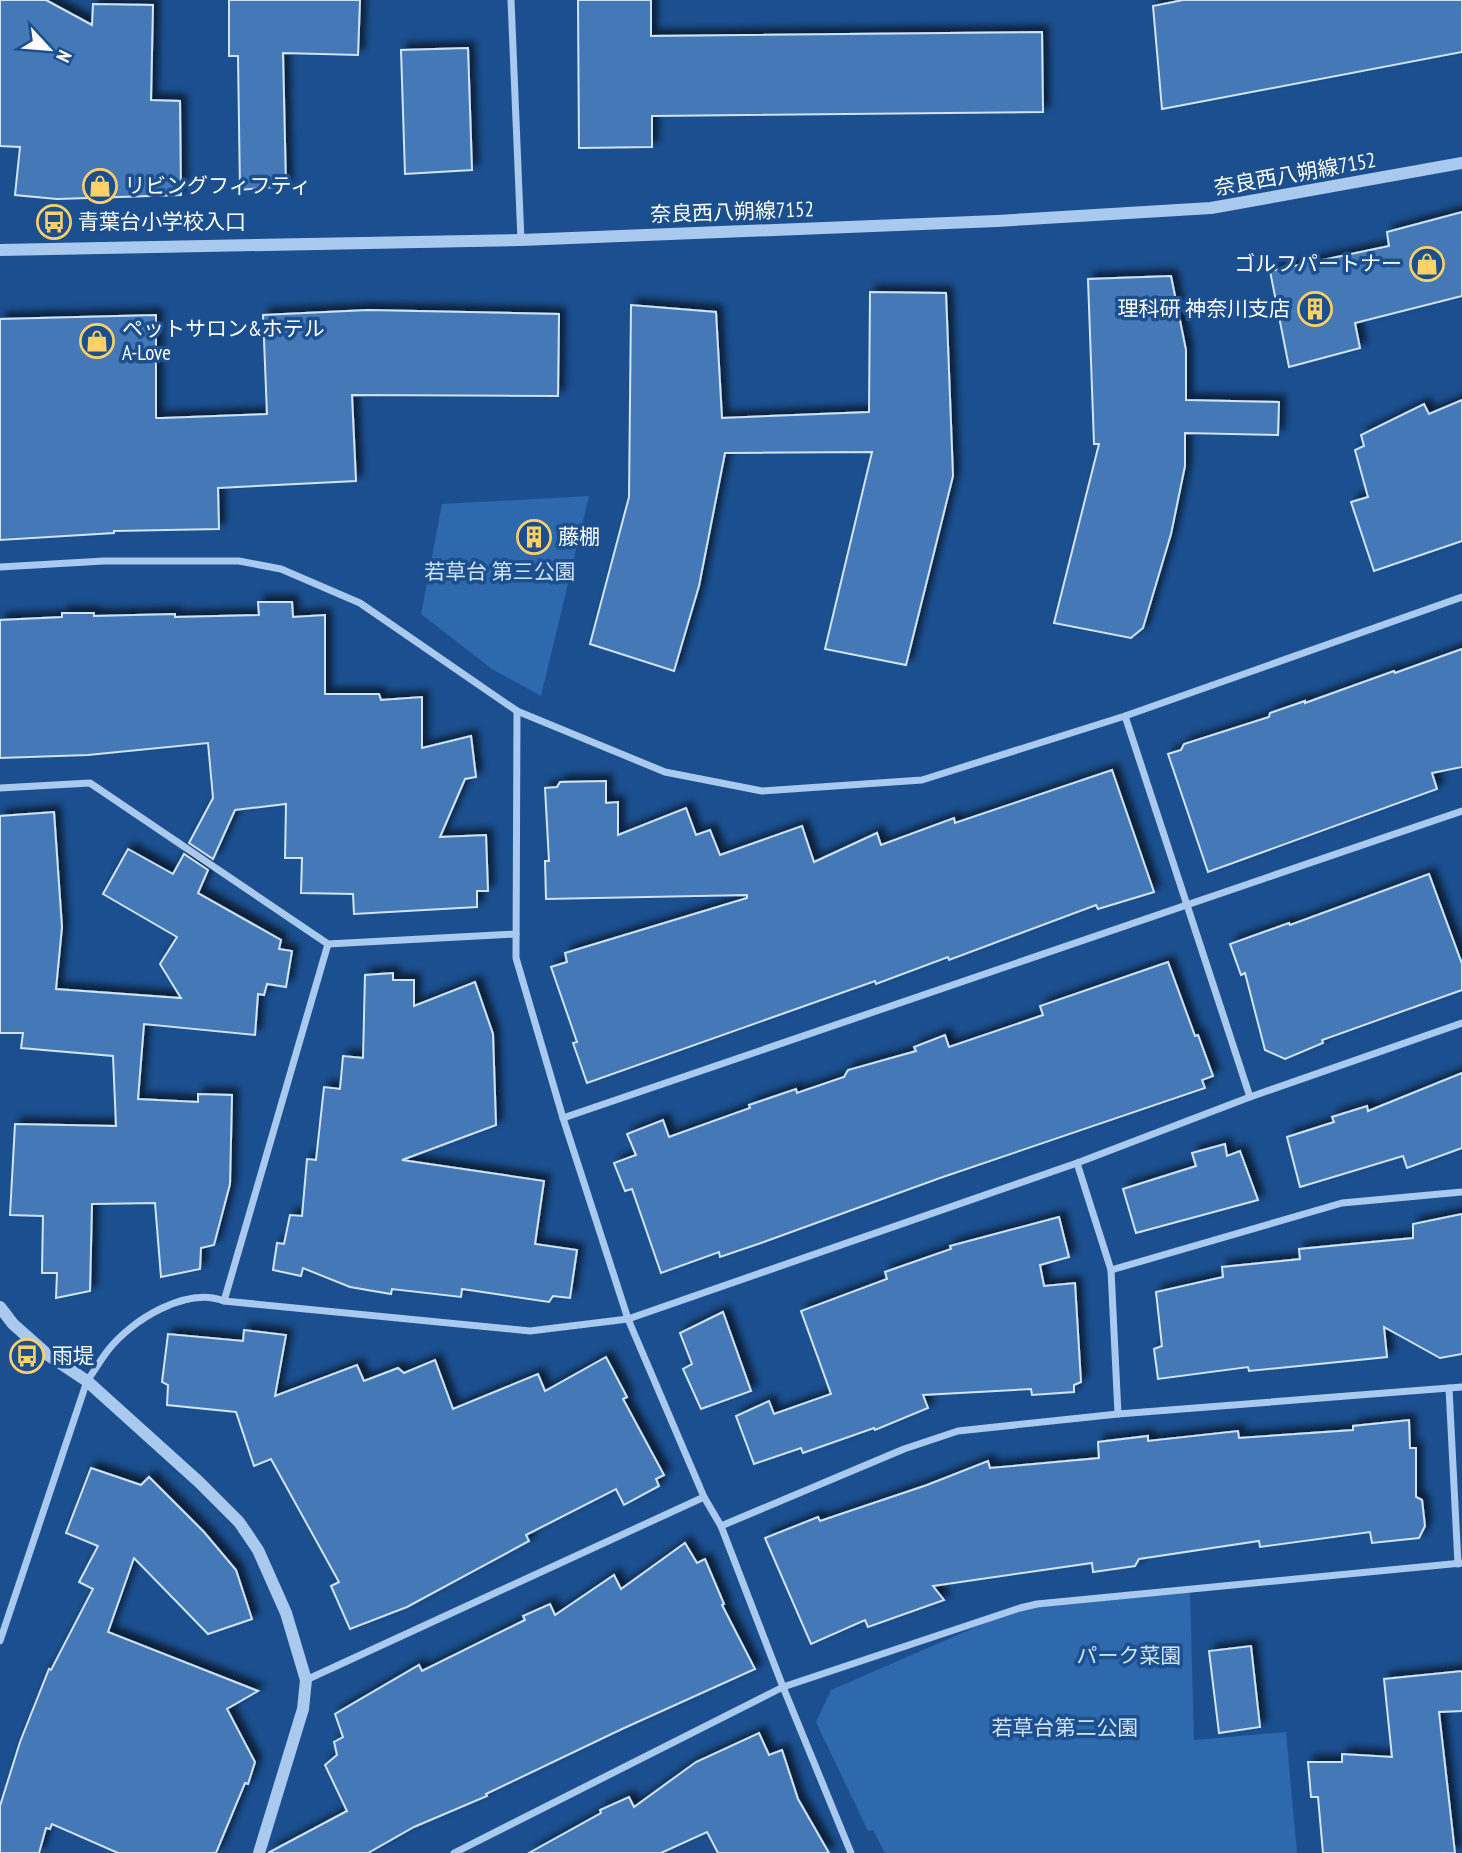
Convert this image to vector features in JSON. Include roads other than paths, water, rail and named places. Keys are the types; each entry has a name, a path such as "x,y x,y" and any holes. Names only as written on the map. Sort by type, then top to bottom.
{"street":[{"path":"511,0 521,240"},
{"name":"奈良西八朔線7152","path":"0,250 521,240 997,221 1211,208 1462,163"},
{"path":"0,567 104,561 239,561 281,569 360,604 517,711 666,772 762,791 922,780 1125,716 1462,597"},
{"path":"517,711 516,958 563,1118 628,1319 704,1497 721,1526 851,1853"},
{"path":"1125,716 1250,1097"},
{"path":"0,788 90,783 328,944 516,934"},
{"path":"563,1118 1462,811"},
{"path":"224,1301 328,944"},
{"path":"0,1641 87,1381 110,1347 142,1318 179,1301 213,1296 224,1301 530,1331 628,1319 1077,1163 1250,1097 1462,1023"},
{"path":"1077,1163 1111,1270 1118,1414"},
{"path":"1111,1270 1342,1203 1462,1192"},
{"path":"0,1307 13,1324 48,1354 87,1381 199,1482 239,1522 258,1550 286,1613 306,1681 303,1709 259,1853"},
{"path":"721,1526 904,1449 958,1431 1118,1414 1462,1387"},
{"path":"454,1853 783,1687 1037,1604 1460,1563 1449,1388"},
{"path":"306,1681 704,1497"}],"place":[{"name":"リビングフィフティ","path":"100,186"},
{"name":"青葉台小学校入口","path":"54,222"},
{"name":"ゴルフパートナー","path":"1427,264"},
{"name":"理科研 神奈川支店","path":"1315,309"},
{"name":"ペットサロン&ホテル A-Love","path":"97,341"},
{"name":"藤棚","path":"534,537"},
{"name":"雨堤","path":"27,1356"}],"park label":[{"name":"若草台 第三公園","path":"500,572"},
{"name":"パーク菜園","path":"1129,1656"},
{"name":"若草台第二公園","path":"1065,1728"}]}
